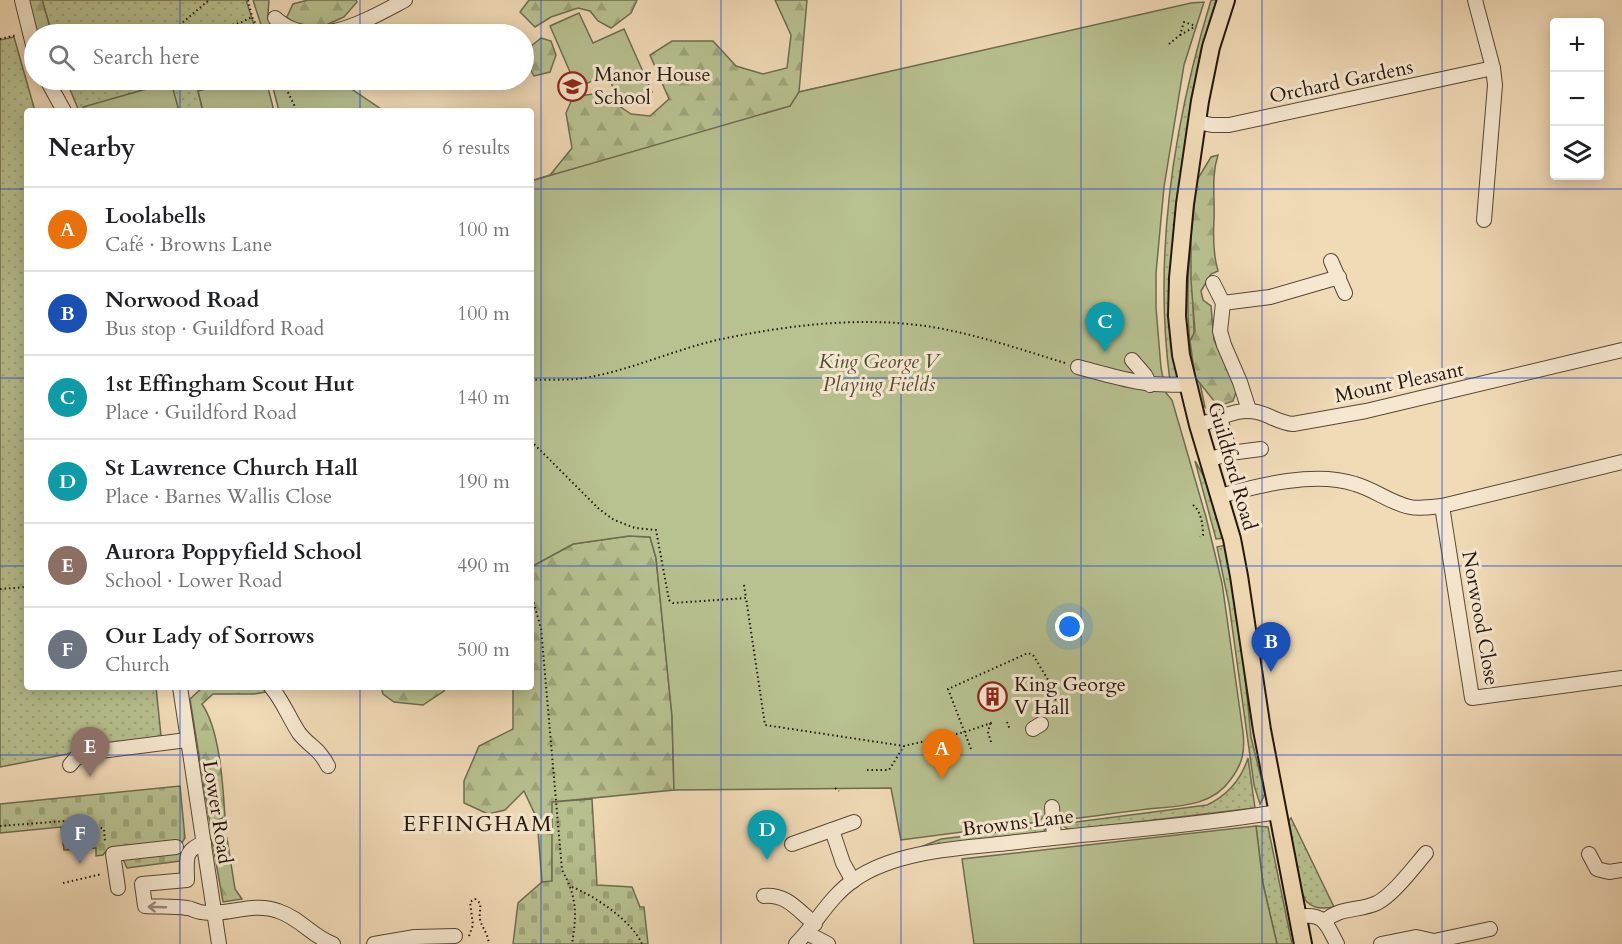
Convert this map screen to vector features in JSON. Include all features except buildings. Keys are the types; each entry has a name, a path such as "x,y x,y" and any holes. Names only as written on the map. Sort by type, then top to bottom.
{"main road":[{"name":"Guildford Road","path":"1226,0 1211,47 1185,204 1178,278 1177,316 1180,354 1198,425 1220,496 1239,576 1262,730 1303,944"}],"street":[{"path":"22,0 27,24"},
{"path":"356,24 405,0"},
{"path":"1476,0 1493,68 1495,105 1484,220"},
{"path":"275,18 281,24"},
{"name":"Orchard Gardens","path":"1197,122 1229,125 1493,68"},
{"path":"52,90 62,108"},
{"path":"1331,261 1345,293"},
{"path":"1223,303 1270,297 1339,277"},
{"path":"1198,425 1236,411 1249,410 1220,331 1223,303 1213,283"},
{"name":"Mount Pleasant","path":"1249,410 1283,423 1293,424 1366,411 1616,351"},
{"path":"1132,360 1150,385"},
{"path":"1078,367 1150,385 1188,384"},
{"path":"1220,418 1230,453"},
{"path":"1208,460 1230,453 1261,449"},
{"path":"1220,496 1305,479 1334,485 1356,484 1371,496 1411,507 1442,506 1622,462"},
{"name":"Norwood Close","path":"1442,506 1472,698 1622,678"},
{"name":"Lower Road","path":"180,690 187,740 189,846 215,912 219,944"},
{"path":"273,690 283,702 300,734 322,755 328,766"},
{"path":"70,765 76,758 93,752 187,740"},
{"path":"1052,807 1053,837"},
{"name":"Browns Lane","path":"796,944 811,929 830,903 853,880 879,867 932,853 1277,812"},
{"path":"792,844 854,822"},
{"path":"832,830 843,864 853,880"},
{"path":"118,888 114,860 189,846 187,880 142,884 145,906 189,908 200,912 266,908 276,910 298,920 312,939 333,944"},
{"path":"1325,921 1339,912 1377,903 1392,891 1426,853"},
{"path":"1589,854 1597,869 1609,872 1622,870"},
{"path":"764,896 773,895 789,901 811,929 828,944"},
{"path":"1297,917 1316,916 1325,921 1337,944"},
{"path":"1381,944 1416,937 1435,943 1490,929"},
{"path":"374,944 415,937 461,937"}],"path":[{"path":"181,24 209,0"},
{"path":"248,0 256,24"},
{"path":"236,24 252,17"},
{"path":"1168,44 1196,26 1184,22 1180,35"},
{"path":"0,39 24,33"},
{"path":"287,90 296,108"},
{"path":"534,380 589,378 714,341 814,324 865,323 936,328 980,337 1078,367"},
{"path":"534,444 599,509 614,520 635,528 656,530 669,600 673,603 746,597"},
{"path":"1193,505 1198,510 1201,519 1204,533 1200,537"},
{"path":"1201,519 1206,518"},
{"path":"744,585 765,725 904,746 965,732 990,722 988,732 991,741"},
{"path":"0,589 24,587"},
{"path":"534,604 541,628 562,870 572,887 575,916 572,944"},
{"path":"971,749 948,689 1028,653 1033,655 1050,683 1058,704 1058,712 1041,723"},
{"path":"1007,722 1010,730"},
{"path":"867,770 888,770 904,746"},
{"path":"836,788 839,791"},
{"path":"0,826 65,821 77,829 99,827 104,829 106,846 114,860 102,874 63,883"},
{"path":"572,887 583,891 627,923 642,944"},
{"path":"461,937 471,934 474,925 470,902 475,899 480,903 481,923 488,932 489,944"}],"green space":[{"path":"27,0 42,0 49,24 35,24"},
{"path":"42,0 246,0 254,24 49,24"},
{"path":"253,0 269,0 268,14 270,24 261,24"},
{"path":"308,0 356,0 357,2 344,17 328,24 277,24 285,21 293,4"},
{"path":"529,0 637,0 631,13 611,28 598,21 590,11 578,8 551,17 535,27 520,12"},
{"path":"775,0 807,0 799,92 1004,47 534,180 550,175 572,148 566,113 573,97 600,93 631,114 650,116 669,99 650,55 672,41 713,41 736,66 763,74 787,68 791,35"},
{"path":"1211,0 1218,0 1192,114 1177,200 1174,229 1173,302 1178,376 1176,381 1170,381 1165,333 1164,285 1170,189 1187,93"},
{"name":"King George V Playing Fields","path":"1204,2 1184,65 1164,187 1156,273 1156,308 1161,368 1166,393 1172,400 1206,517 1222,583 1244,739 1242,757 1235,773 1214,795 1182,806 1070,819 1064,814 1044,816 1039,822 901,840 891,788 674,790 672,716 656,558 650,537 629,536 573,544 534,565 534,180 790,106 799,92 1191,3"},
{"path":"579,13 593,43 624,29 652,92 621,105 607,74 577,88 550,26"},
{"path":"14,37 24,72 24,90 29,90 34,108 24,108 24,690 156,690 161,736 0,767 0,40"},
{"path":"541,38 551,41 556,55 550,72 534,76 534,44"},
{"path":"70,90 202,90 198,91 202,108 78,108"},
{"path":"143,90 173,90 178,108 83,108"},
{"path":"269,90 273,108 202,108 198,91"},
{"path":"274,90 353,90 380,108 278,108"},
{"path":"1218,155 1214,179 1214,252 1218,271 1211,274 1201,291 1203,300 1211,306 1214,340 1237,389 1233,401 1222,405 1214,401 1195,377 1190,341 1195,331 1191,280 1191,234 1197,180 1211,157"},
{"path":"1191,234 1195,377 1200,383 1205,407 1199,402 1195,380 1189,339 1188,277"},
{"path":"1195,461 1206,480 1224,538 1216,539"},
{"path":"629,536 650,537 656,558 672,716 674,790 553,802 552,882 542,882 537,819 524,791 505,810 488,814 464,803 464,781 479,746 513,729 513,690 534,690 534,565 573,544"},
{"path":"1226,545 1241,634 1251,737 1265,794 1260,804 1254,785 1229,604 1217,547"},
{"path":"200,690 264,690 266,692 213,694 202,704 217,743 225,817 210,824 190,699"},
{"path":"382,690 444,690 423,705 394,702 383,694"},
{"path":"1248,758 1255,808 1069,830 1061,824 1207,805 1221,797 1233,786"},
{"path":"180,786 185,838 181,844 183,858 180,861 127,868 120,852 106,851 103,855 96,856 96,848 64,850 61,827 0,833 0,804"},
{"path":"592,799 597,885 632,887 640,907 644,907 648,944 513,944 518,903 542,882 552,881 552,802"},
{"path":"1291,818 1334,907 1316,907 1307,902 1304,897 1287,823"},
{"path":"1047,826 1043,833 913,850 941,839"},
{"path":"1256,826 1268,827 1292,944 1277,944 1263,884"},
{"path":"1256,826 1263,884 1277,944 974,944 962,859"},
{"path":"223,836 227,838 235,889 242,899 223,902 212,840"}],"place":[{"name":"Manor House School","path":"573,86"},
{"name":"1st Effingham Scout Hut","path":"1105,352"},
{"name":"Norwood Road","path":"1271,672"},
{"name":"King George V Hall","path":"993,696"},
{"name":"Aurora Poppyfield School","path":"90,777"},
{"name":"Loolabells","path":"942,779"},
{"name":"St Lawrence Church Hall","path":"767,860"},
{"name":"Our Lady of Sorrows","path":"80,864"}],"district":[{"name":"EFFINGHAM","path":"478,823"}]}
